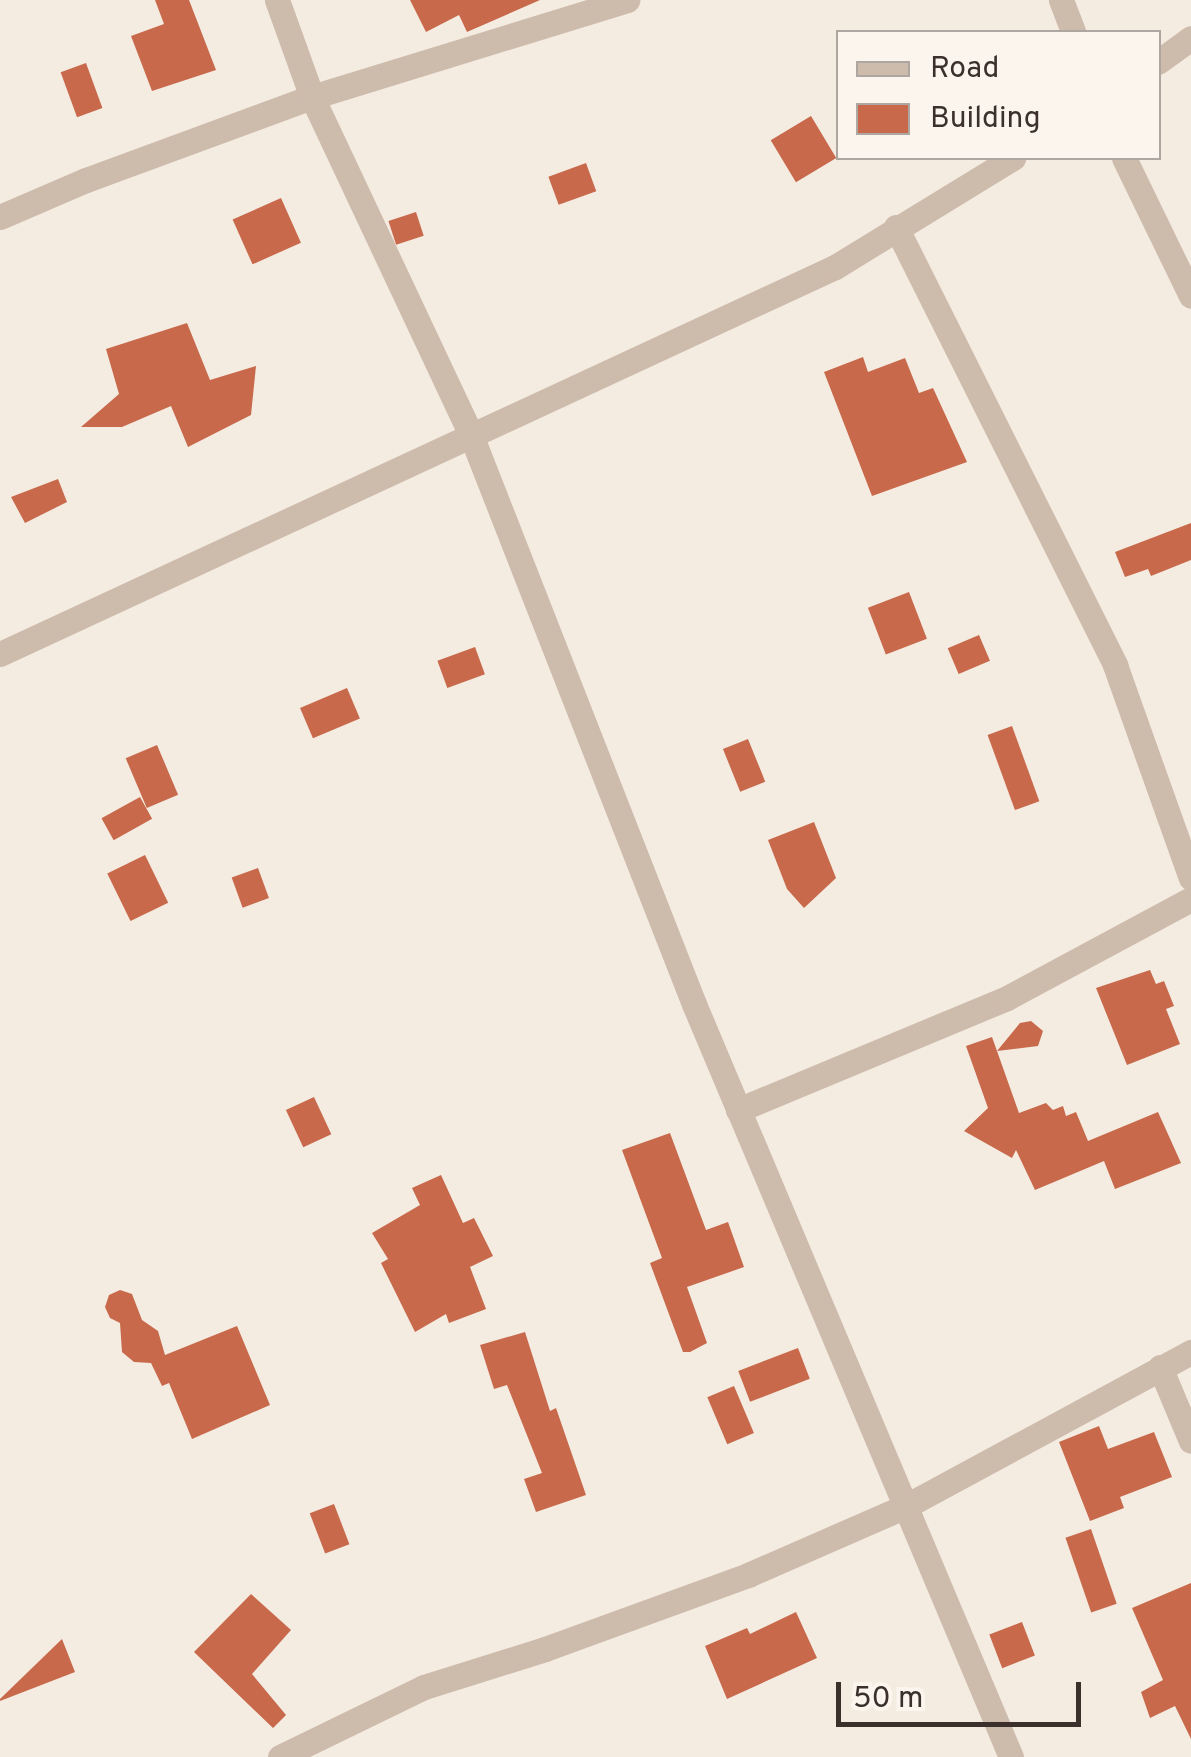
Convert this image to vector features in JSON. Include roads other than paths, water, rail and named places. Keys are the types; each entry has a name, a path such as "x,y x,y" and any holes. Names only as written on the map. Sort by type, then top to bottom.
{"street":[{"path":"277,0 312,96 471,436 738,1110 1012,1757"},
{"path":"0,218 312,96 627,0"},
{"path":"1060,0 1071,30"},
{"path":"1161,60 1191,38"},
{"path":"0,654 836,267 1010,160"},
{"path":"1125,160 1191,296"},
{"path":"896,227 1115,665 1191,878"},
{"path":"738,1110 1007,998 1191,900"},
{"path":"280,1757 424,1687 545,1649 748,1575 908,1505 1191,1352"},
{"path":"1160,1367 1191,1442"}]}
